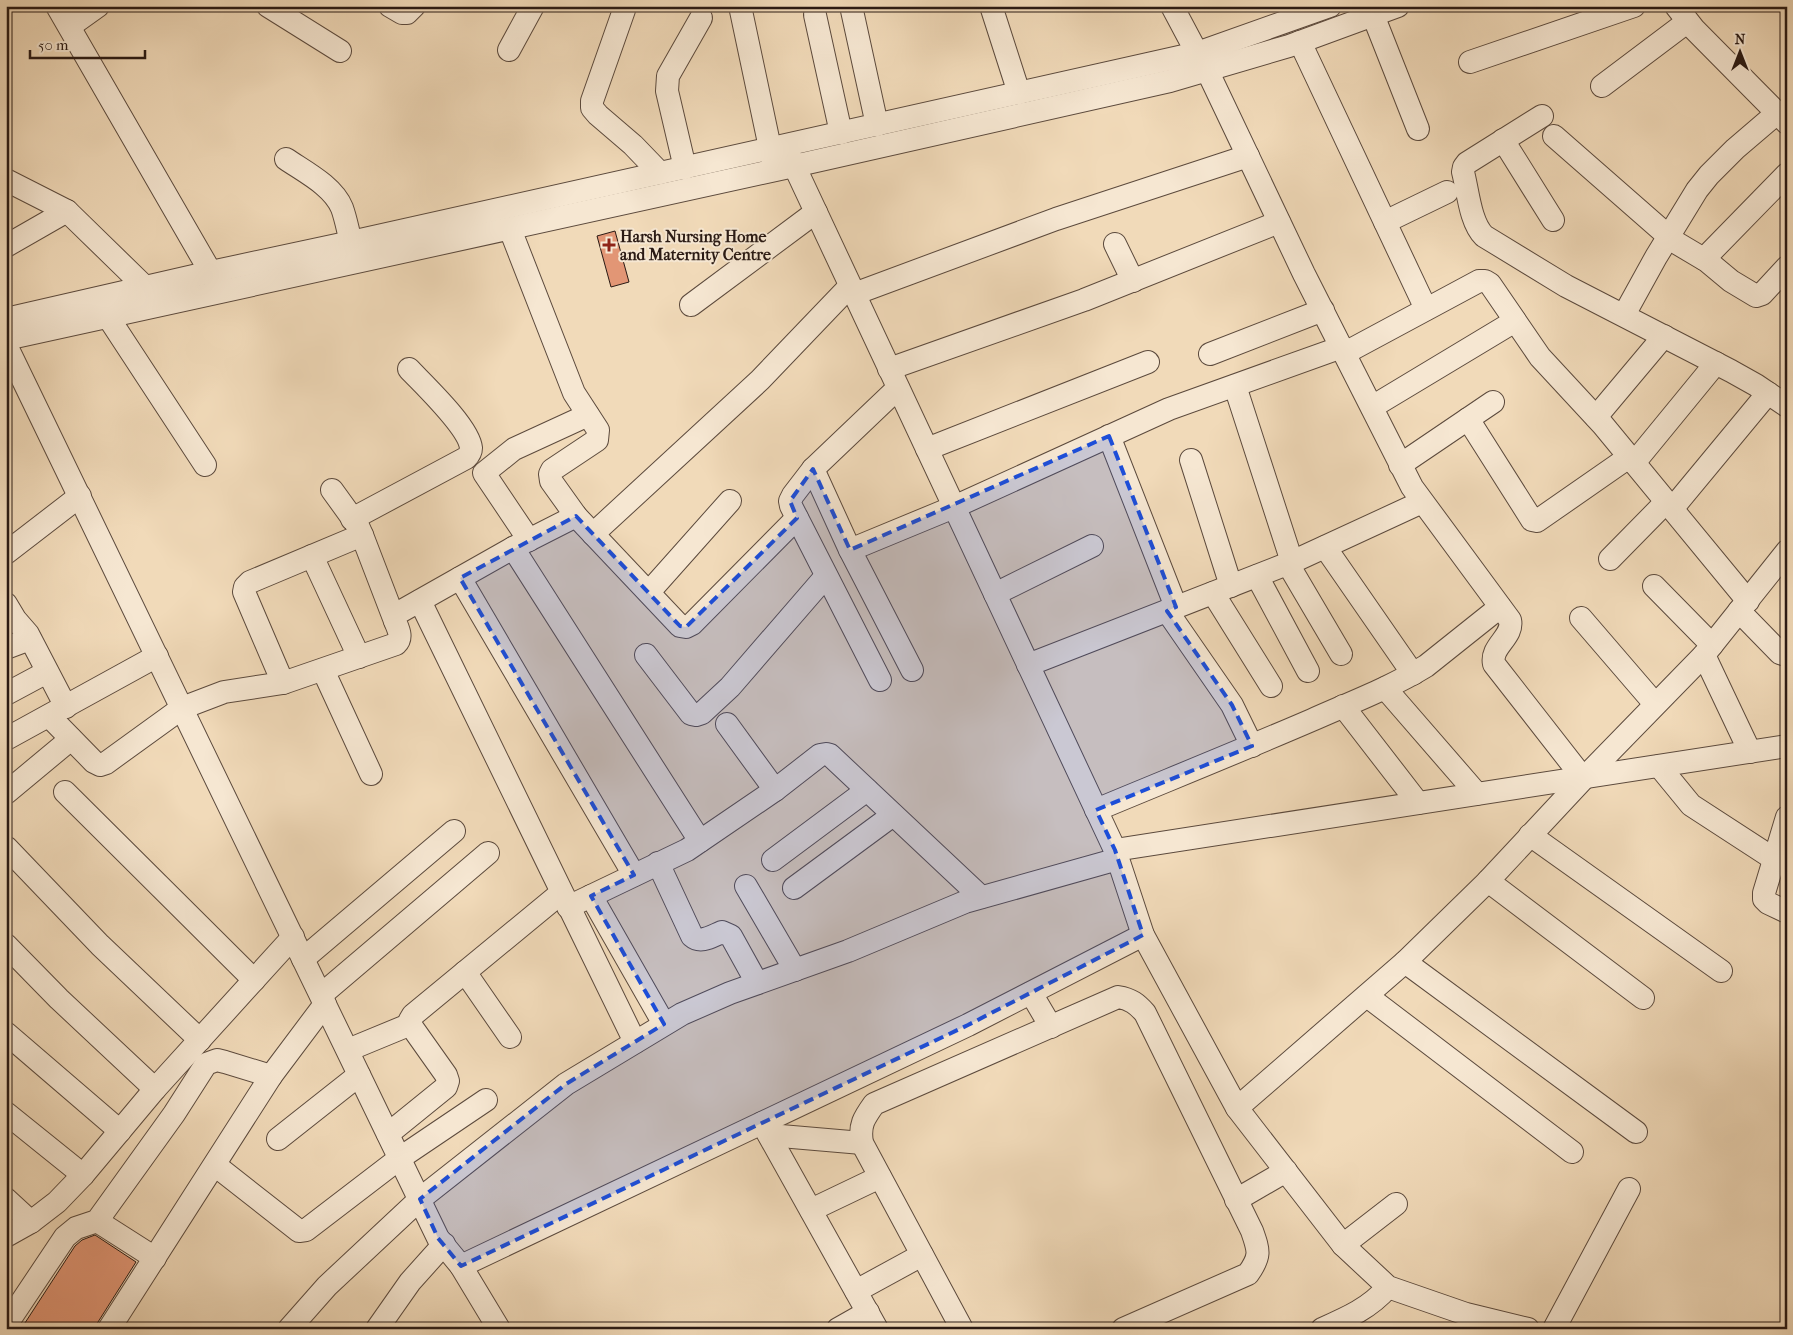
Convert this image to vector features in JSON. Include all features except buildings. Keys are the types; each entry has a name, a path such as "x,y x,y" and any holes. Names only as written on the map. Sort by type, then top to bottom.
{"street":[{"path":"57,6 223,292"},
{"path":"70,26 98,6"},
{"path":"268,6 340,51"},
{"path":"390,6 402,13 407,13 414,6"},
{"path":"509,50 533,6"},
{"path":"740,6 777,147 785,168 816,212 1096,810 1117,855 1143,935 1237,1108 1343,1245 1388,1287 1466,1314 1528,1329"},
{"path":"851,6 877,125"},
{"path":"992,6 1019,93"},
{"path":"1172,6 1202,62 1400,465 1422,502 1510,620 1510,630 1494,652 1494,664 1584,777"},
{"path":"6,319 351,242 537,212 785,168 1170,81 1202,62 1330,6"},
{"path":"6,339 510,229 537,212 660,173 1019,93 1202,62 1300,42 1398,6"},
{"path":"1470,62 1634,6"},
{"path":"624,10 592,101 592,108 633,145 660,173"},
{"path":"815,14 840,133"},
{"path":"1602,86 1681,14 1782,118 1735,149 1709,175 1687,204 1624,315"},
{"path":"1373,15 1418,130"},
{"path":"685,168 666,91 666,84 668,76 702,18"},
{"path":"1300,42 1426,309"},
{"path":"1542,116 1467,162 1464,167 1463,172 1475,222 1479,231 1484,236 1566,286 1716,363 1787,406"},
{"path":"1554,136 1675,242 1704,259 1731,281 1756,296 1762,294 1787,267"},
{"path":"1504,140 1552,220"},
{"path":"593,534 760,380 852,290 1056,219 1248,156"},
{"path":"286,159 328,189 336,197 342,208 351,242"},
{"path":"1704,259 1787,174"},
{"path":"6,180 67,211 146,288"},
{"path":"1385,222 1447,192"},
{"path":"6,246 67,211"},
{"path":"690,305 816,212"},
{"path":"880,680 791,506 790,501 793,495 814,469 894,378 1279,222"},
{"path":"510,229 574,393 598,430 597,440 552,470 550,474 551,481 576,516 680,626 686,627 692,624 797,518"},
{"path":"1115,244 1133,281"},
{"path":"850,550 954,507 1169,409 1343,350 1479,281 1485,281 1490,284 1540,357 1596,417 1669,506 1780,653 1787,652"},
{"path":"1210,354 1323,310"},
{"path":"108,317 205,465"},
{"path":"1372,408 1515,321"},
{"path":"1596,417 1664,336"},
{"path":"6,344 438,1238 461,1266 499,1329"},
{"path":"927,449 1148,362"},
{"path":"1468,419 1532,520 1537,521 1632,460 1716,363"},
{"path":"283,683 244,592 245,587 250,582 312,556 470,454 471,447 460,425 409,369"},
{"path":"1235,386 1290,563 1341,654"},
{"path":"1610,559 1669,506 1768,393"},
{"path":"1400,465 1493,402"},
{"path":"588,415 514,449 484,473 521,544 700,841"},
{"path":"1109,436 1171,609 1232,705 1252,746"},
{"path":"1191,460 1222,589 1270,686"},
{"path":"814,469 850,550 912,670"},
{"path":"6,604 30,639 47,672 58,712 71,739 94,762 106,763 182,708 224,692 283,683 360,657 400,641 395,621 357,527 332,490"},
{"path":"6,552 80,496"},
{"path":"649,592 730,501"},
{"path":"1028,665 1290,563 1422,502"},
{"path":"395,621 398,613 521,544 576,516"},
{"path":"995,594 1092,546"},
{"path":"1325,547 1413,674"},
{"path":"1237,1108 1405,962 1488,880 1584,777 1708,650 1787,552"},
{"path":"312,556 360,657"},
{"path":"646,655 691,714 696,716 702,714 730,687 826,576"},
{"path":"1257,576 1308,671"},
{"path":"460,578 634,875"},
{"path":"1654,586 1708,650 1750,752"},
{"path":"420,601 635,1042"},
{"path":"1096,810 1252,746 1413,674 1426,666 1500,607"},
{"path":"1580,618 1655,704"},
{"path":"6,648 30,639"},
{"path":"6,739 157,656"},
{"path":"323,670 371,774"},
{"path":"6,694 47,672"},
{"path":"1385,688 1477,794"},
{"path":"1343,706 1418,803"},
{"path":"728,724 775,790"},
{"path":"6,793 71,739"},
{"path":"289,1329 327,1286 420,1200 566,1084 664,1024 700,1005 848,951 944,910 1117,855 1418,803 1787,746"},
{"path":"388,1134 446,1086 448,1082 446,1075 411,1024 410,1020 413,1015 465,972 565,900 591,896 687,850 775,790 820,755 830,755 981,897"},
{"path":"1659,766 1691,805 1779,853"},
{"path":"773,860 867,790"},
{"path":"65,792 254,980"},
{"path":"794,888 893,815"},
{"path":"1787,816 1779,853 1764,893 1764,899 1768,903 1787,912"},
{"path":"303,959 454,831"},
{"path":"1530,835 1721,971"},
{"path":"7,848 100,945 200,1040"},
{"path":"110,1329 323,999 488,852"},
{"path":"658,864 692,936 696,940 722,932 731,936 757,983"},
{"path":"1488,880 1642,998"},
{"path":"746,886 795,970"},
{"path":"591,896 664,1024"},
{"path":"461,1266 766,1129 859,1077 1031,993 1143,935"},
{"path":"6,1236 31,1222 57,1202 83,1175 156,1089 293,937"},
{"path":"9,953 156,1089"},
{"path":"1405,962 1636,1132"},
{"path":"465,972 510,1037"},
{"path":"1031,993 1051,1027"},
{"path":"1367,996 1572,1152"},
{"path":"962,1329 862,1143 860,1131 864,1118 874,1104 1118,997 1130,999 1145,1013 1252,1231 1258,1249 1256,1262 1248,1274 1123,1329"},
{"path":"348,1050 411,1024"},
{"path":"1162,1048 1195,1029"},
{"path":"6,1033 120,1131"},
{"path":"948,1034 965,1064"},
{"path":"6,1325 65,1237 76,1228 98,1221 174,1114 206,1064 217,1060 272,1076"},
{"path":"278,1139 360,1075"},
{"path":"859,1077 874,1104"},
{"path":"220,1170 299,1231 306,1230 400,1158 486,1100"},
{"path":"6,1113 83,1175"},
{"path":"766,1129 862,1143"},
{"path":"766,1129 872,1320 838,1329"},
{"path":"1236,1200 1286,1171"},
{"path":"811,1210 880,1177"},
{"path":"1554,1329 1629,1189"},
{"path":"6,1199 31,1222"},
{"path":"1343,1245 1396,1204"},
{"path":"98,1221 155,1258"},
{"path":"377,1329 410,1282 444,1244"},
{"path":"856,1291 922,1255"},
{"path":"1322,1329 1366,1308 1388,1287"}],"highlighted area":[{"path":"1109,436 1176,607 1167,611 1232,705 1252,746 1096,810 1115,850 1143,935 968,1025 461,1266 438,1238 420,1199 566,1084 664,1024 591,896 634,875 460,578 576,516 680,626 686,627 797,518 790,501 813,469 850,550"}],"place":[{"name":"Harsh Nursing Home and Maternity Centre","path":"609,245"}]}
